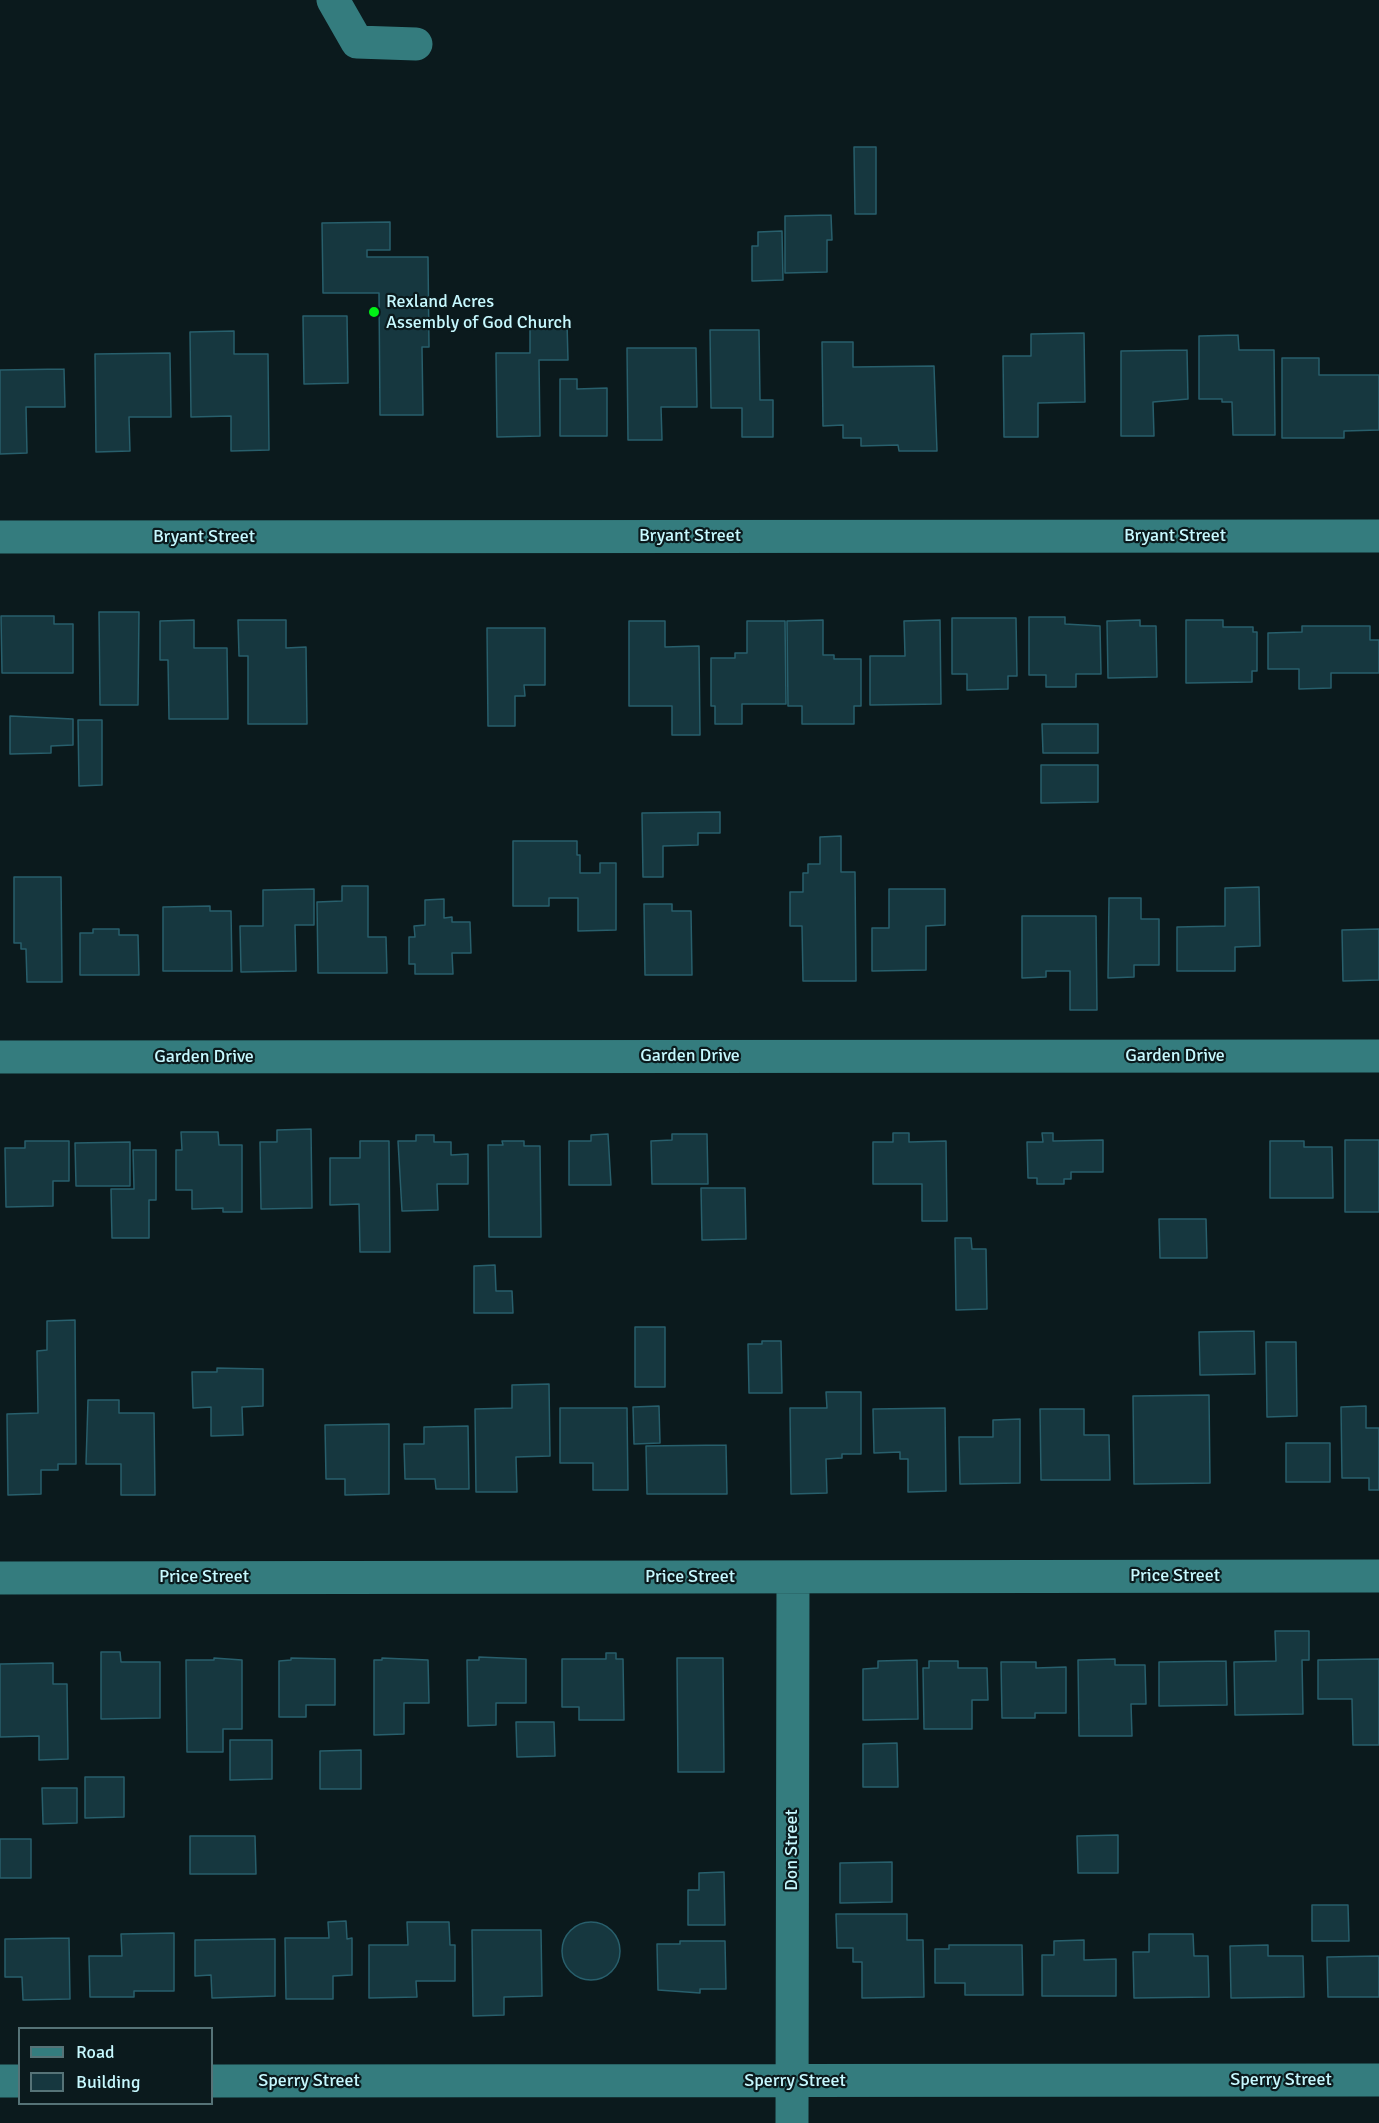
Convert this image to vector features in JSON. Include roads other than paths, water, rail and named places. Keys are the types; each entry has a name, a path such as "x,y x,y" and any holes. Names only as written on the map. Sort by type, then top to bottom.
{"street":[{"path":"333,0 357,42 416,44"},
{"name":"Bryant Street","path":"0,537 1379,536"},
{"name":"Garden Drive","path":"0,1057 1379,1056"},
{"name":"Price Street","path":"0,1578 1379,1576"},
{"name":"Don Street","path":"792,2123 793,1577"},
{"name":"Sperry Street","path":"213,2081 1379,2080"},
{"path":"0,2082 18,2081"}],"place":[{"name":"Rexland Acres Assembly of God Church","path":"374,312"}]}
